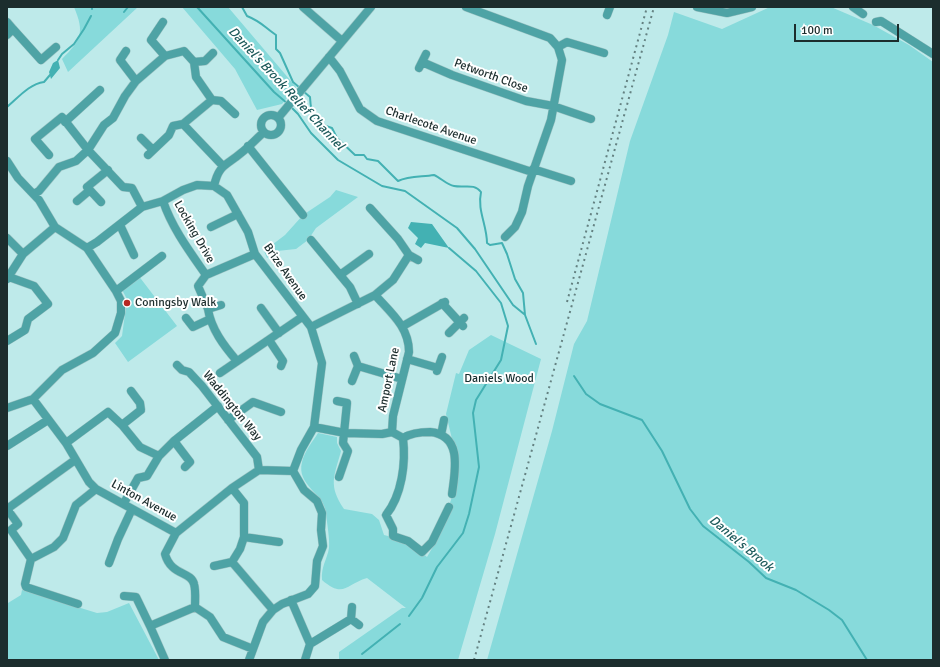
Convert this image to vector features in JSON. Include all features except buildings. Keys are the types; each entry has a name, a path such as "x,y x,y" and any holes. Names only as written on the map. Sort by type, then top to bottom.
{"street":[{"path":"303,7 342,41"},
{"path":"285,110 264,118 261,126 264,132 272,134 277,131 285,110 371,7"},
{"path":"466,7 550,38 558,47 562,60 551,120 515,227 506,237"},
{"path":"607,15 610,7"},
{"path":"697,7 727,13 752,7"},
{"path":"855,7 862,14"},
{"path":"7,22 10,32 41,60 56,47"},
{"path":"163,22 151,40 165,56"},
{"path":"876,22 881,22 933,54"},
{"path":"558,47 567,42 604,53"},
{"path":"34,194 39,191 59,167 76,161 88,150 104,125 113,118 125,96 136,81 165,56 184,50 194,62 196,77 212,100"},
{"path":"126,51 117,62 136,81"},
{"path":"194,62 205,62 213,53"},
{"name":"Charlecote Avenue","path":"329,57 340,71 360,109 377,121 571,181"},
{"name":"Petworth Close","path":"423,61 452,75 526,101 553,106 591,119"},
{"path":"65,122 100,90"},
{"path":"141,138 154,150 169,135 173,126 183,124 212,100 221,101 235,114"},
{"path":"49,155 34,139 62,117 88,150 123,187 132,188 142,207"},
{"path":"183,124 222,166"},
{"path":"86,248 120,225 142,207 163,201 183,190 197,185 214,186 222,166 240,154 264,132"},
{"path":"248,146 303,215"},
{"path":"7,161 18,178 34,194 55,227 86,248 116,291 121,301 120,313 115,333 93,353 62,370 33,399 7,408"},
{"path":"101,202 87,187 108,170"},
{"name":"Brize Avenue","path":"214,186 227,195 248,232 255,254 302,317 312,327 322,363 314,427 301,450 293,471"},
{"path":"77,201 90,190"},
{"name":"Locking Drive","path":"163,201 166,210 186,246 206,275"},
{"path":"370,208 398,238 409,255 418,260"},
{"path":"211,227 238,214"},
{"path":"120,225 135,251"},
{"path":"7,341 25,330 28,319 48,304 34,286 8,278 23,254 55,227"},
{"path":"7,238 23,254"},
{"path":"311,240 350,288 358,304"},
{"path":"236,361 225,347 210,319 208,309 198,286 206,275 255,254"},
{"path":"340,275 369,254"},
{"path":"312,327 375,295 393,280 409,255"},
{"path":"116,291 162,256"},
{"name":"Amport Lane","path":"375,295 403,326 409,343 407,359 393,416 392,432"},
{"path":"403,326 444,302 462,322 448,333"},
{"path":"208,309 221,306"},
{"path":"261,308 279,333"},
{"path":"220,373 302,317"},
{"path":"186,318 192,330 210,319"},
{"path":"269,340 283,361 281,366"},
{"path":"352,381 358,366 354,356"},
{"path":"407,359 437,370 442,357"},
{"name":"Waddington Way","path":"177,365 194,377 218,406 257,457 259,470"},
{"path":"358,366 402,379"},
{"path":"122,425 141,410 140,403 131,391"},
{"name":"Linton Avenue","path":"33,399 66,444 89,482 96,489 124,503 176,533 232,488 259,470"},
{"path":"337,400 347,403 343,442 348,450 339,477"},
{"path":"228,420 253,402 281,412"},
{"path":"124,503 138,478 147,476 160,456 174,440 218,406"},
{"path":"66,444 108,412 122,425 140,447 160,456"},
{"path":"7,446 48,420"},
{"path":"440,435 444,420"},
{"path":"314,427 345,433 382,434 392,432 403,438"},
{"path":"403,438 410,434 424,432 440,435 448,440 455,454 452,494"},
{"path":"403,438 404,460 401,476 394,505 386,515 393,529 393,536 408,541 422,552 432,542 449,507"},
{"path":"174,440 190,462 185,467"},
{"path":"31,559 9,532 18,524 7,509 75,460"},
{"path":"249,660 263,622 273,610 312,591 317,578 317,561 323,546 322,513 316,501 304,490 293,471 259,470"},
{"path":"214,566 232,562 240,549 244,537 244,503 232,488"},
{"path":"78,604 26,587 25,584 31,559 54,547 63,538 76,505 96,489"},
{"path":"109,563 132,509"},
{"path":"176,533 165,554 170,567 191,578 194,584 195,607"},
{"path":"244,537 279,542"},
{"path":"232,562 273,610"},
{"path":"124,596 136,598 165,660"},
{"path":"291,600 310,644 305,660"},
{"path":"351,619 352,606"},
{"path":"150,626 195,607"},
{"path":"195,607 210,617 224,638 253,649"},
{"path":"310,644 351,619"},
{"path":"351,619 359,625"}],"green space":[{"path":"74,7 138,7 68,72 62,59 77,41 80,30"},
{"path":"182,7 228,7 296,87 282,104 257,110 235,69"},
{"path":"770,7 831,7 873,25 909,45 933,62 933,660 487,660 552,431 574,344 587,321 630,141 668,35 674,12 722,29"},
{"path":"336,190 358,197 316,228 308,240 296,249 277,251 267,258 264,251 285,235 303,215 330,197"},
{"path":"138,275 177,326 128,362 115,343 122,336 127,299 121,288"},
{"name":"Daniels Wood","path":"491,335 541,359 495,534 458,660 339,660 339,652 402,608 406,608 367,578 340,589 335,589 329,586 322,580 322,571 329,548 329,536 326,514 321,500 303,477 301,470 305,454 318,433 337,437 337,443 341,451 335,474 334,487 339,501 344,509 372,514 379,520 384,535 408,541 427,557 438,538 451,500 458,464 446,414 456,373 459,374 469,350"},
{"path":"22,590 97,613 107,612 129,603 159,660 7,660 7,607 8,603 21,595"}],"shaded area":[{"path":"58,60 60,68 51,79 49,72 53,63"},
{"path":"411,222 432,224 449,248 425,243 421,248 415,244 418,238 408,228"}],"waterway":[{"path":"124,12 128,7"},
{"name":"Daniel's Brook Relief Channel","path":"197,7 274,92 288,104"},
{"name":"Daniel's Brook","path":"242,7 247,16 260,23 276,35 276,49 280,53 293,82 300,88"},
{"path":"84,29 91,16"},
{"path":"58,60 62,54 74,44 84,29"},
{"path":"7,107 33,85 44,82 50,75"},
{"name":"Daniel's Brook","path":"303,91 310,97 312,113 317,121 332,128 337,138 355,155 364,155 367,159 378,161 398,181 411,177 434,175 451,185 472,187 481,192 480,205 486,230 487,243 490,245 502,243 515,279 523,293 525,315 536,344"},
{"name":"Daniel's Brook Relief Channel","path":"291,107 298,114 311,133 338,160 382,186 405,191 457,228 475,249 513,305 524,314"},
{"path":"409,616 422,598 437,567 463,533 469,514 479,467 473,413 476,400 501,360 508,326 501,303 476,271 449,248"},
{"name":"Daniel's Brook","path":"574,376 586,394 600,404 642,420 662,451 690,509 703,526 749,562 766,578 796,590 829,610 842,620 867,660"},
{"path":"362,654 400,624"}],"railway":[{"path":"567,302 647,7"},
{"path":"474,660 654,7"}],"place":[{"name":"Coningsby Walk","path":"127,303"}]}
